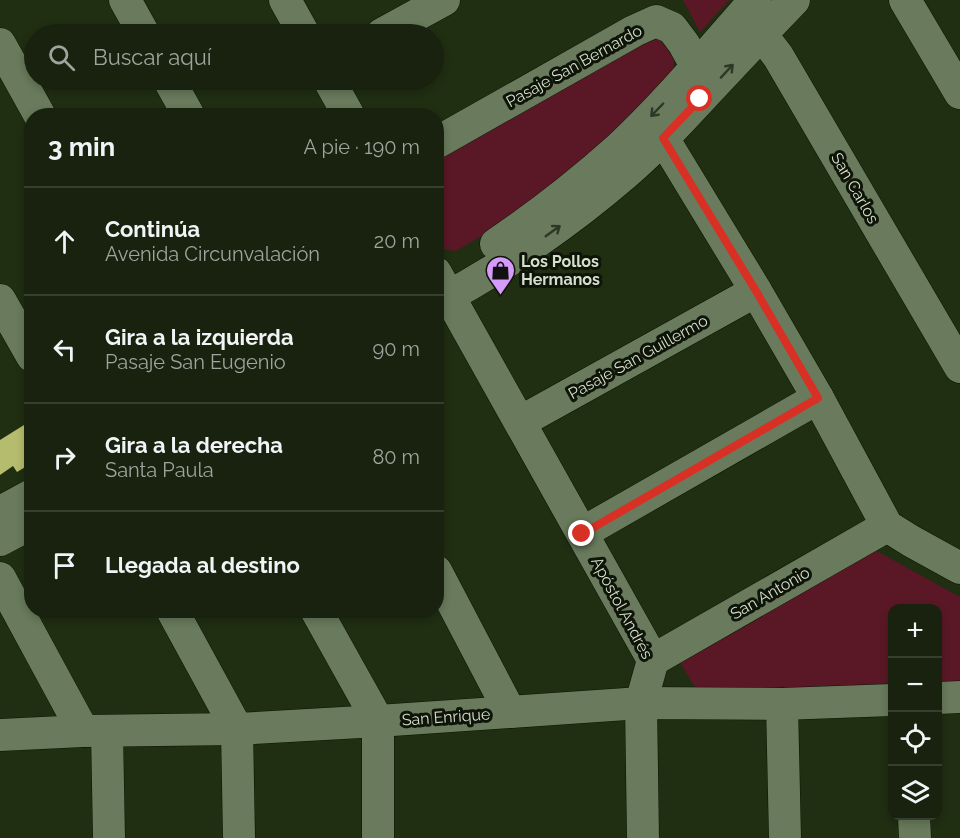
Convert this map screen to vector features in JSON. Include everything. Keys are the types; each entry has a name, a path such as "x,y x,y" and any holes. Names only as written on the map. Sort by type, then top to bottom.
{"street":[{"path":"125,0 138,24"},
{"path":"285,0 298,24"},
{"path":"400,24 444,0"},
{"path":"444,283 577,185 659,108 696,66 753,16 794,0"},
{"path":"904,0 950,55 960,93"},
{"path":"444,285 510,261 588,205 626,173 663,138 753,16"},
{"name":"San Carlos","path":"753,16 960,367"},
{"name":"Pasaje San Bernardo","path":"444,138 634,31 656,21 672,28 696,66"},
{"path":"0,44 24,87"},
{"path":"26,90 36,108"},
{"path":"175,90 185,108"},
{"path":"335,90 345,108"},
{"path":"663,138 818,398 887,526 960,568"},
{"name":"Pasaje San Guillermo","path":"520,422 756,291"},
{"name":"Apóstol Andrés","path":"444,293 520,422 653,660 641,703 643,838"},
{"path":"0,300 24,342"},
{"path":"582,534 818,398"},
{"path":"0,512 24,499"},
{"name":"San Antonio","path":"653,660 887,526"},
{"path":"0,540 24,527"},
{"path":"0,578 24,617"},
{"path":"444,586 510,712"},
{"path":"25,618 95,731 109,838"},
{"path":"176,618 237,729 239,838"},
{"path":"320,618 378,721 378,838"},
{"path":"942,698 960,697"},
{"name":"San Enrique","path":"0,735 237,729 641,703 782,705 888,700"},
{"path":"782,705 785,838"},
{"path":"914,820 915,838"}],"shaded area":[{"path":"683,0 729,0 700,32"},
{"path":"651,37 665,39 676,53 671,77 543,200 456,251 444,249 444,153"},
{"path":"875,550 960,597 960,686 942,687 942,604 888,604 888,690 701,697 679,661"}],"building":[{"path":"24,425 24,468 17,472 13,466 0,475 0,440"}],"place":[{"name":"Los Pollos Hermanos","path":"500,296"}],"route":[{"path":"582,534 818,398 663,138 700,99"}]}
